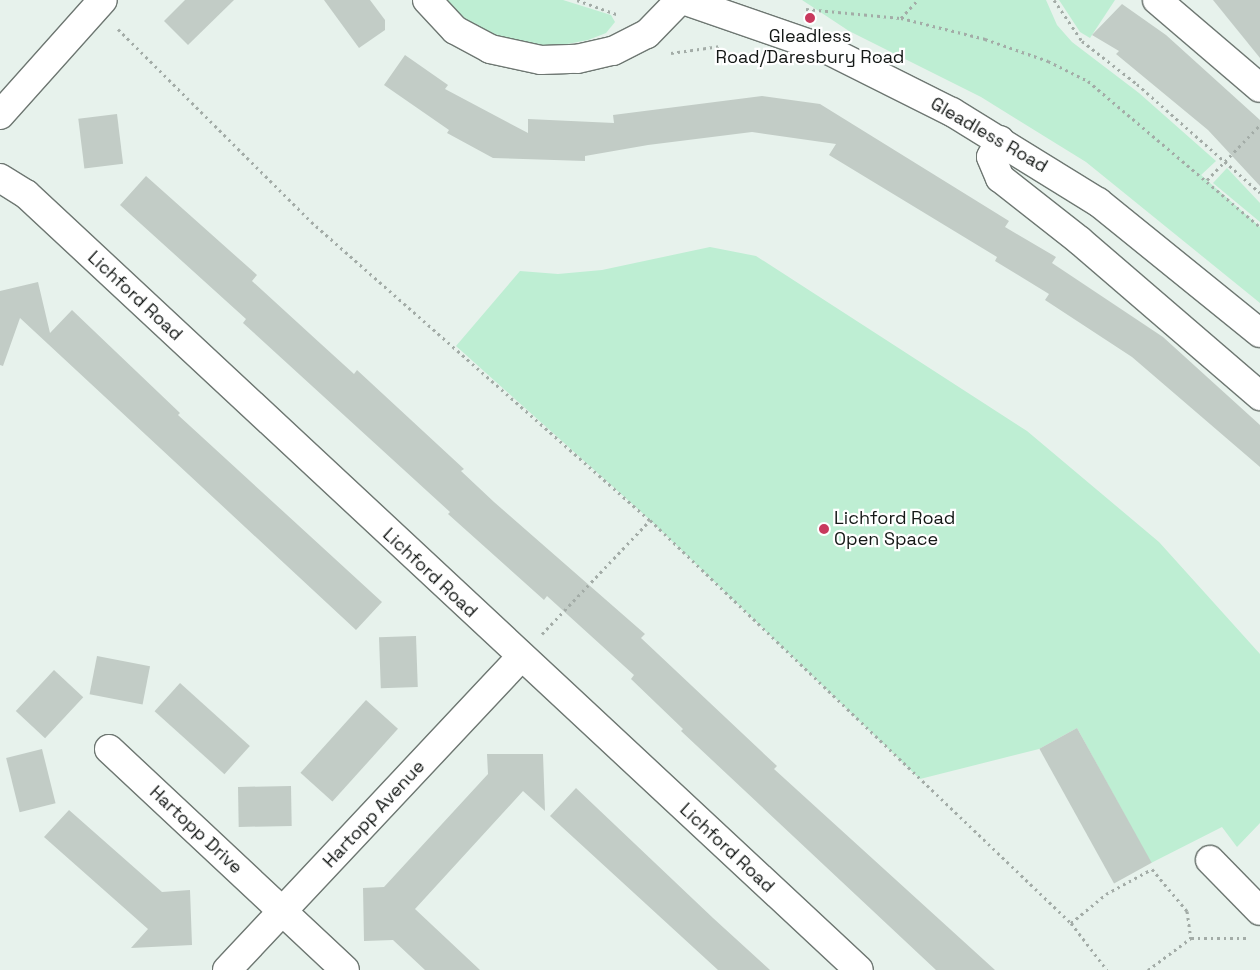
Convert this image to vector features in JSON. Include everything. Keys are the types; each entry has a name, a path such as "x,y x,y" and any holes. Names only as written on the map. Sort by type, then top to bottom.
{"street":[{"name":"Gleadless Road","path":"426,0 455,30 490,49 542,60 576,59 613,51 647,34 681,0 830,51 900,84 1000,140 1078,189 1137,230 1260,333"},
{"path":"1157,0 1260,88"},
{"path":"0,115 96,2"},
{"path":"1000,140 991,157 1000,178 1080,241 1260,396"},
{"name":"Lichford Road","path":"0,178 26,194 520,658 859,970"},
{"name":"Hartopp Avenue","path":"227,970 520,658"},
{"name":"Hartopp Drive","path":"109,749 345,970"},
{"path":"1210,860 1260,912"}],"path":[{"path":"577,0 618,14 671,53 728,46"},
{"path":"901,18 918,0"},
{"path":"1054,0 1082,41 1138,84 1260,193"},
{"path":"96,2 316,226 650,520 1071,923 1108,970"},
{"path":"798,8 901,18 985,39 1048,61 1088,82 1207,180 1260,227"},
{"path":"1207,180 1224,160 1260,125"},
{"path":"520,658 650,520"},
{"path":"1071,923 1106,894 1152,869 1187,912 1191,938"},
{"path":"1148,970 1191,938 1217,936 1249,939"}],"green space":[{"path":"435,0 563,0 611,15 615,22 606,33 588,40 547,48 485,39"},
{"path":"802,0 1046,0 1057,25 1072,42 1139,93 1216,161 1201,175 1260,227 1260,303 1086,162 981,97 849,31"},
{"path":"1059,0 1115,0 1090,38 1080,32"},
{"path":"1227,168 1260,203 1260,222 1213,183"},
{"name":"Lichford Road Open Space","path":"710,247 756,256 1027,431 1159,542 1260,654 1260,823 1237,847 1222,827 1151,863 1077,728 1039,749 920,779 650,520 456,346 520,271 558,274 602,270"}],"building":[{"path":"185,0 234,0 188,45 164,21"},
{"path":"324,0 370,0 385,20 385,30 359,48"},
{"path":"1213,0 1260,0 1260,58"},
{"path":"1122,4 1166,35 1260,120 1260,186 1208,130 1116,54 1119,51 1092,35"},
{"path":"405,55 448,85 445,89 528,133 528,119 614,123 613,115 762,96 820,104 1009,221 1005,227 1056,257 1052,263 1163,337 1260,425 1260,467 1132,357 1045,300 1049,294 995,261 997,257 829,155 836,144 752,132 648,145 585,156 585,161 493,158 447,133 449,130 384,85"},
{"path":"117,114 123,164 84,168 78,119"},
{"path":"146,176 257,275 252,281 354,374 357,370 464,469 461,471 494,502 645,634 641,638 777,766 774,769 995,970 936,970 681,731 683,729 631,679 634,675 547,596 544,600 448,514 450,512 243,323 246,319 120,205"},
{"path":"38,282 50,333 72,310 180,413 178,415 382,602 356,630 20,318 3,366 0,365 0,291"},
{"path":"416,636 418,687 381,688 379,637"},
{"path":"97,656 150,666 143,705 90,694"},
{"path":"54,670 83,697 45,738 16,711"},
{"path":"180,683 250,746 224,774 155,711"},
{"path":"366,700 398,729 332,802 300,773"},
{"path":"1077,728 1152,863 1114,884 1039,749"},
{"path":"42,749 56,803 20,812 6,758"},
{"path":"487,754 543,754 545,811 523,791 415,909 480,970 425,970 393,940 364,941 363,888 384,887 488,774"},
{"path":"291,786 292,826 239,827 238,787"},
{"path":"576,788 770,970 718,970 550,816"},
{"path":"69,810 162,892 190,890 192,945 131,948 148,929 44,837"}],"place":[{"name":"Gleadless Road/Daresbury Road","path":"810,18"},
{"name":"Lichford Road Open Space","path":"824,529"}]}
